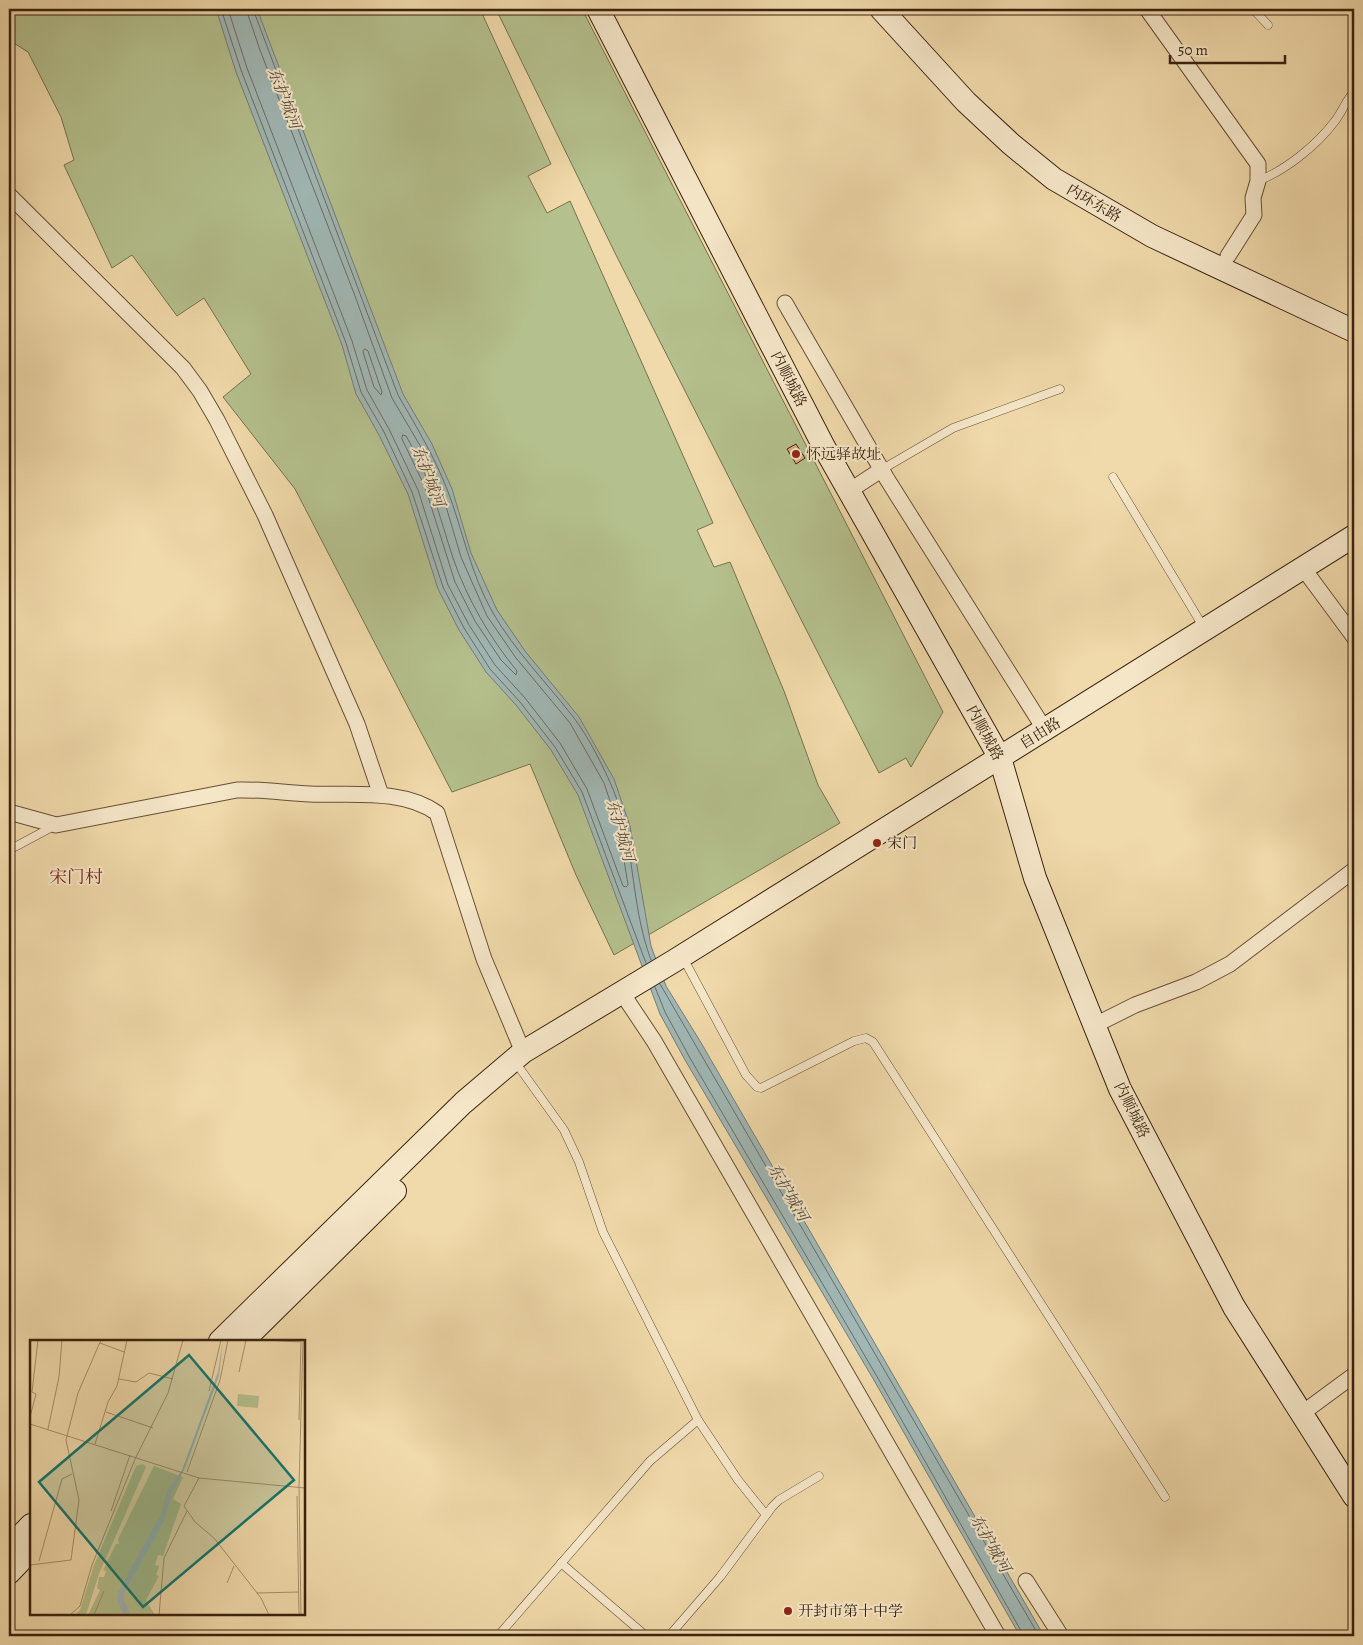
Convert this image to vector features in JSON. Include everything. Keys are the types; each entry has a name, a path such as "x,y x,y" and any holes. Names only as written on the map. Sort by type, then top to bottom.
{"street":[{"name":"内顺城路","path":"598,9 848,490 1002,764 1035,878 1120,1089 1234,1307 1354,1496"},
{"name":"内环东路","path":"881,9 966,102 1025,156 1054,179 1152,236 1354,331"},
{"name":"内环东路","path":"900,9 976,92 1020,134 1062,168 1158,223 1354,316"},
{"path":"1147,9 1258,164 1258,181 1253,198 1254,215 1228,256"},
{"path":"9,195 183,368 200,391 235,453 265,515 357,724 381,795"},
{"path":"784,304 881,470 1045,730"},
{"path":"848,490 881,470"},
{"name":"自由路","path":"522,1061 680,967 1307,573 1354,536"},
{"name":"自由路","path":"1002,764 1045,730 1205,629 1307,573 1354,552"},
{"path":"1307,573 1354,637"},
{"path":"9,812 56,825 237,790 260,789 307,794 381,795 424,804 437,813 484,959 522,1061"},
{"path":"1095,1025 1135,1005 1196,982 1230,964 1354,870"},
{"path":"633,995 654,1041 998,1636"},
{"path":"221,1340 463,1103 522,1061"},
{"path":"244,1340 504,1085 522,1061"},
{"path":"1301,1414 1354,1375"},
{"path":"9,1548 30,1526"},
{"path":"9,1573 30,1551"},
{"path":"1026,1581 1060,1636"}],"lane":[{"path":"1252,9 1268,26"},
{"path":"1258,181 1274,175 1322,137 1336,120 1354,92"},
{"path":"881,470 953,428 1060,389"},
{"path":"1113,477 1205,629"},
{"path":"9,850 56,825"},
{"path":"680,967 746,1075 757,1087 761,1088 854,1041 866,1038 873,1042 1165,1496"},
{"path":"522,1061 564,1130 578,1162 603,1232 698,1420 738,1480 766,1515"},
{"path":"498,1636 650,1461 698,1420"},
{"path":"669,1636 720,1578 779,1500 819,1476"},
{"path":"561,1563 646,1636"}],"green space":[{"path":"9,9 480,9 551,164 528,176 547,213 570,201 713,523 697,530 714,567 730,562 784,691 818,785 840,823 614,955 576,875 530,764 452,792 295,489 223,397 251,374 204,298 177,316 132,255 112,268 64,165 74,160 61,117 28,52 9,40"},
{"path":"496,9 582,9 943,712 911,767 906,758 879,773 616,255"}],"water":[{"name":"东护城河","path":"216,9 257,9 403,394 432,444 452,489 471,553 497,610 525,651 579,717 614,779 630,826 651,946 666,986 700,1041 1044,1636 1020,1636 875,1382 685,1060 660,1014 578,795 551,750 516,705 486,672 459,630 438,589 408,494 356,394 342,345 236,72"}],"building":[{"name":"怀远驿故址","path":"796,444 805,458 796,464 787,449"}],"place":[{"name":"怀远驿故址","path":"796,454"},
{"name":"宋门","path":"877,843"},
{"name":"开封市第十中学","path":"788,1611"}],"district":[{"name":"宋门村","path":"76,877"}]}
